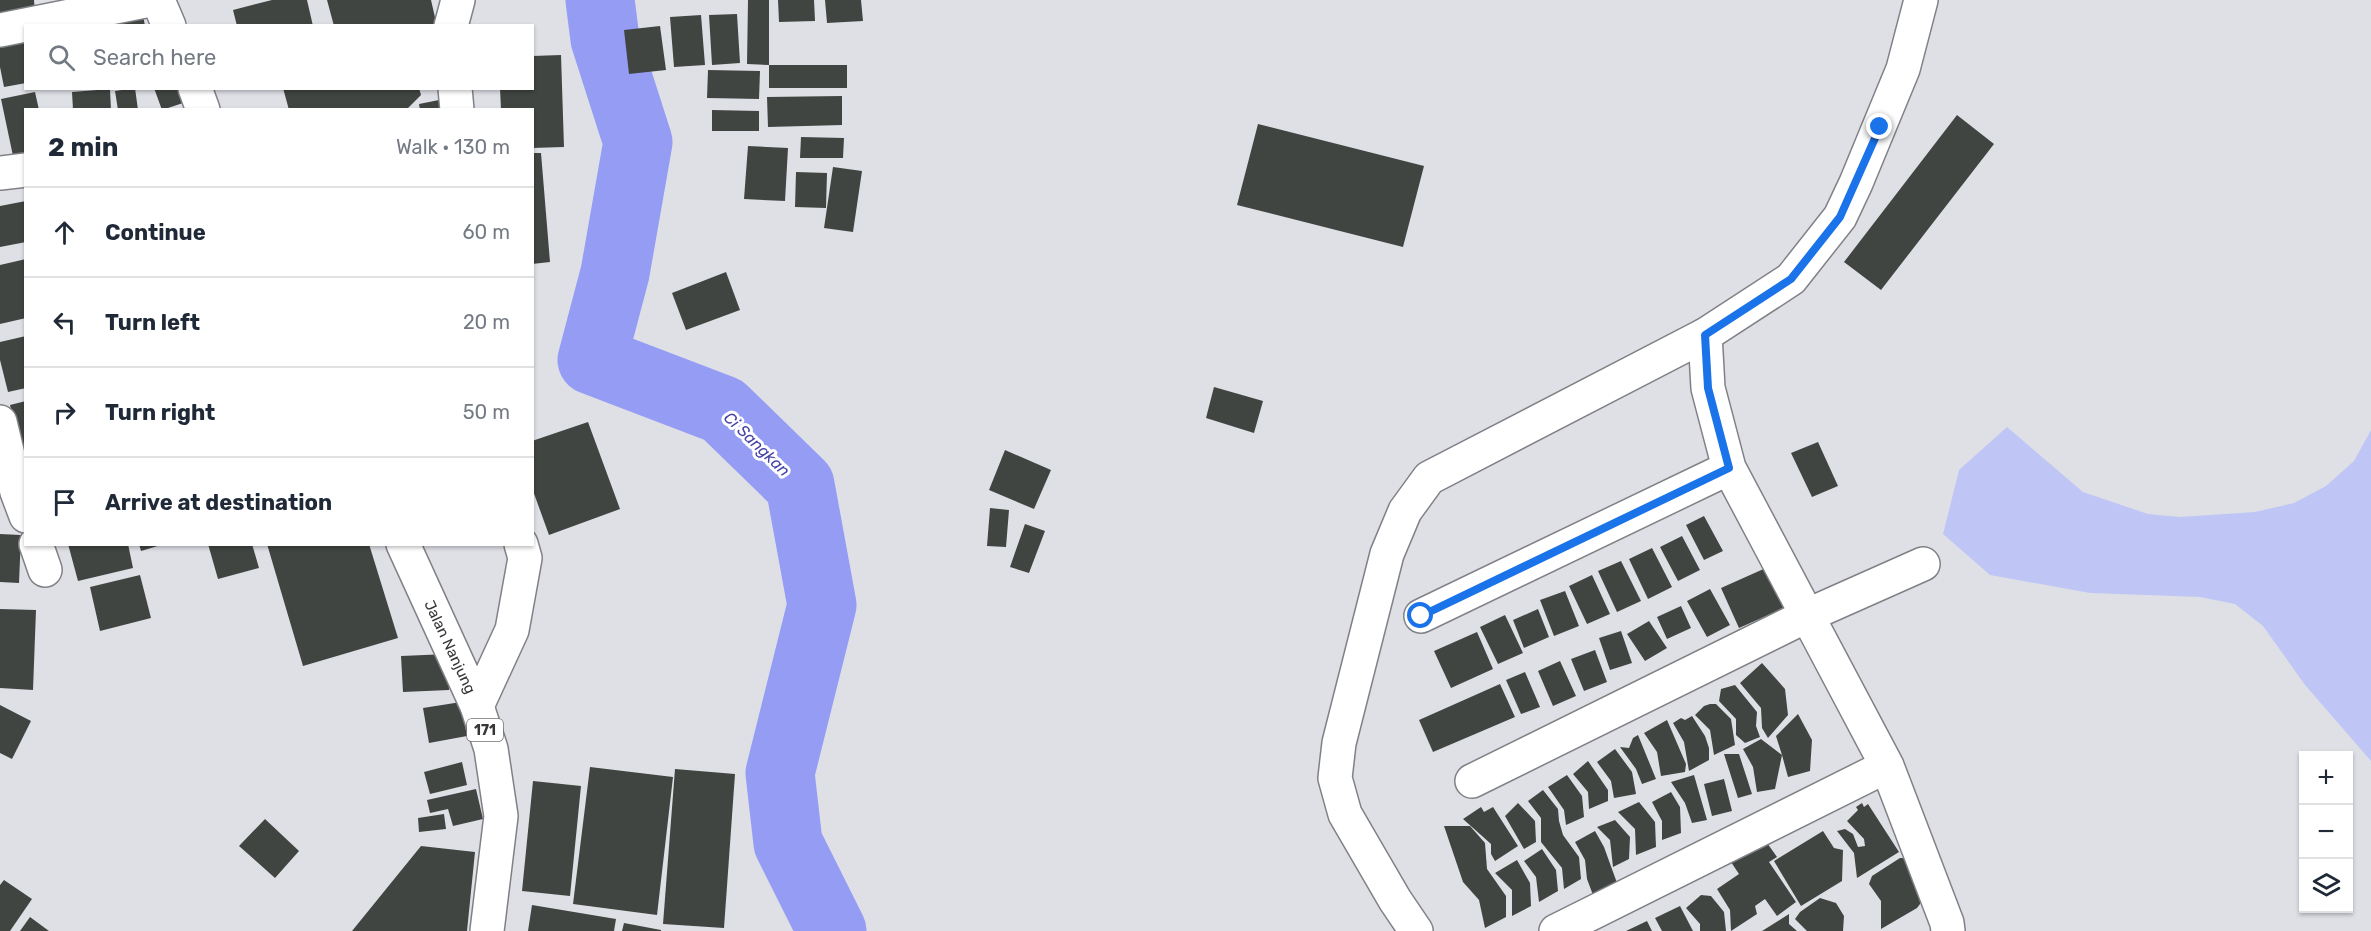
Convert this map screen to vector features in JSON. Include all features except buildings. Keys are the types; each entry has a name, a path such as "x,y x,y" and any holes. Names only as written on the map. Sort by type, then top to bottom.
{"street":[{"path":"30,24 150,0"},
{"path":"159,0 168,24"},
{"path":"452,24 458,0"},
{"path":"1416,931 1395,900 1345,814 1335,778 1339,743 1387,554 1405,511 1429,478 1705,335 1791,279 1840,217 1856,183 1903,69 1921,0"},
{"path":"0,30 24,25"},
{"path":"196,90 202,108"},
{"path":"455,90 457,108"},
{"path":"0,173 24,170"},
{"path":"1705,335 1708,388 1729,468 1887,766 1947,923 1948,931"},
{"path":"0,422 14,501"},
{"path":"1421,616 1729,468"},
{"name":"Jalan Nanjung","path":"404,546 477,706 491,749 501,816 487,931"},
{"path":"477,706 513,630 525,558 522,546"},
{"path":"1472,781 1806,616 1923,564"},
{"path":"1556,931 1887,766"}],"shaded area":[{"path":"2007,427 2083,492 2148,514 2180,517 2255,512 2294,503 2326,486 2354,461 2371,430 2371,761 2305,685 2263,626 2235,604 2200,597 2090,593 1990,575 1943,534 1959,470"}],"waterway":[{"name":"Ci Sangkan","path":"600,0 605,39 638,142 615,273 592,360 723,410 800,485 822,605 780,773 788,843 832,931"}],"route":[{"path":"1421,616 1729,468 1708,388 1705,335 1791,279 1840,217 1880,127"}]}
